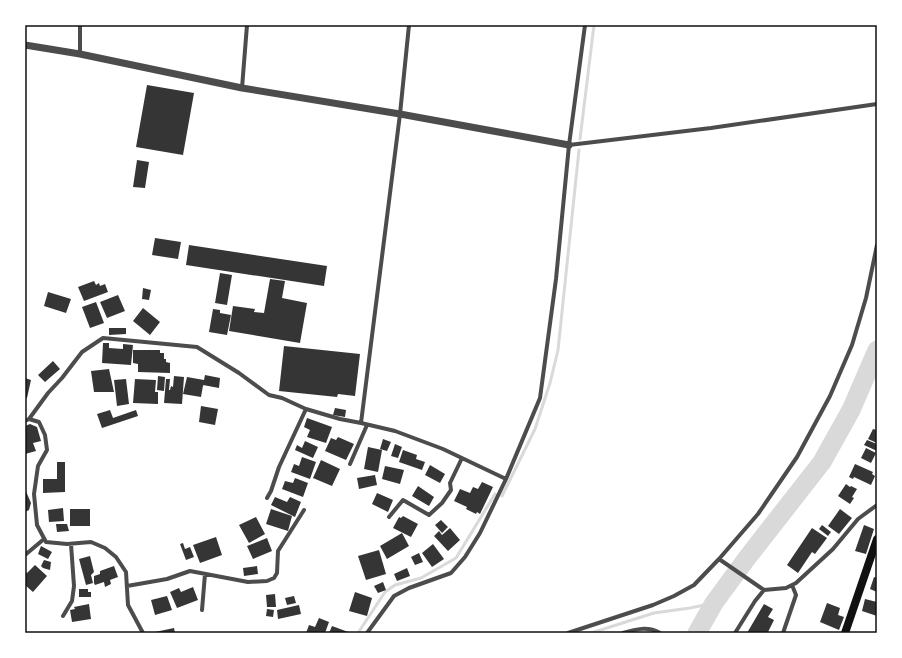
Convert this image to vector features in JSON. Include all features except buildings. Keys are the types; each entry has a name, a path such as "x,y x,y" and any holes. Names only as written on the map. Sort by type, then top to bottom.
{"main road":[{"path":"845,633 877,539"}],"street":[{"path":"80,25 80,54"},
{"path":"242,88 247,25"},
{"path":"361,423 400,114 409,25"},
{"path":"367,633 394,596 409,588 452,573 465,557 480,534 506,479 540,398 556,280 569,145 585,25"},
{"path":"25,45 80,54 242,88 400,114 569,145 711,128 877,104"},
{"path":"568,633 653,605 674,596 694,584 719,559 758,514 797,457 830,396 852,345 866,298 877,245"},
{"path":"143,633 128,605 126,572 116,557 105,548 92,542 71,544 46,542 37,525 34,494 38,466 48,450 45,435 39,422 27,420 82,352 103,338 196,347 238,373 269,395 282,398 306,408 340,419 395,431 443,449 506,479"},
{"path":"267,498 271,491 279,467 306,408"},
{"path":"350,464 367,425"},
{"path":"389,517 403,500 429,515 442,503 450,490 450,483 462,458"},
{"path":"719,559 764,590 786,588 792,585 833,549 858,519 877,505"},
{"path":"127,586 167,579 190,572 248,582 267,581 274,578 277,573 278,551 304,510"},
{"path":"25,555 44,539"},
{"path":"63,616 72,601 74,586 71,544"},
{"path":"202,610 205,574"},
{"path":"783,633 796,594 792,585"},
{"path":"735,633 755,601 764,590"},
{"path":"623,633 642,628 650,628 660,633"}],"waterway":[{"path":"580,139 594,25"},
{"path":"502,496 535,429 550,383 558,350 579,150"},
{"path":"697,633 714,603 822,462 851,410 877,350"},
{"path":"358,633 385,592 395,585 421,578 456,558 495,494"},
{"path":"591,633 654,613 714,603"}]}
